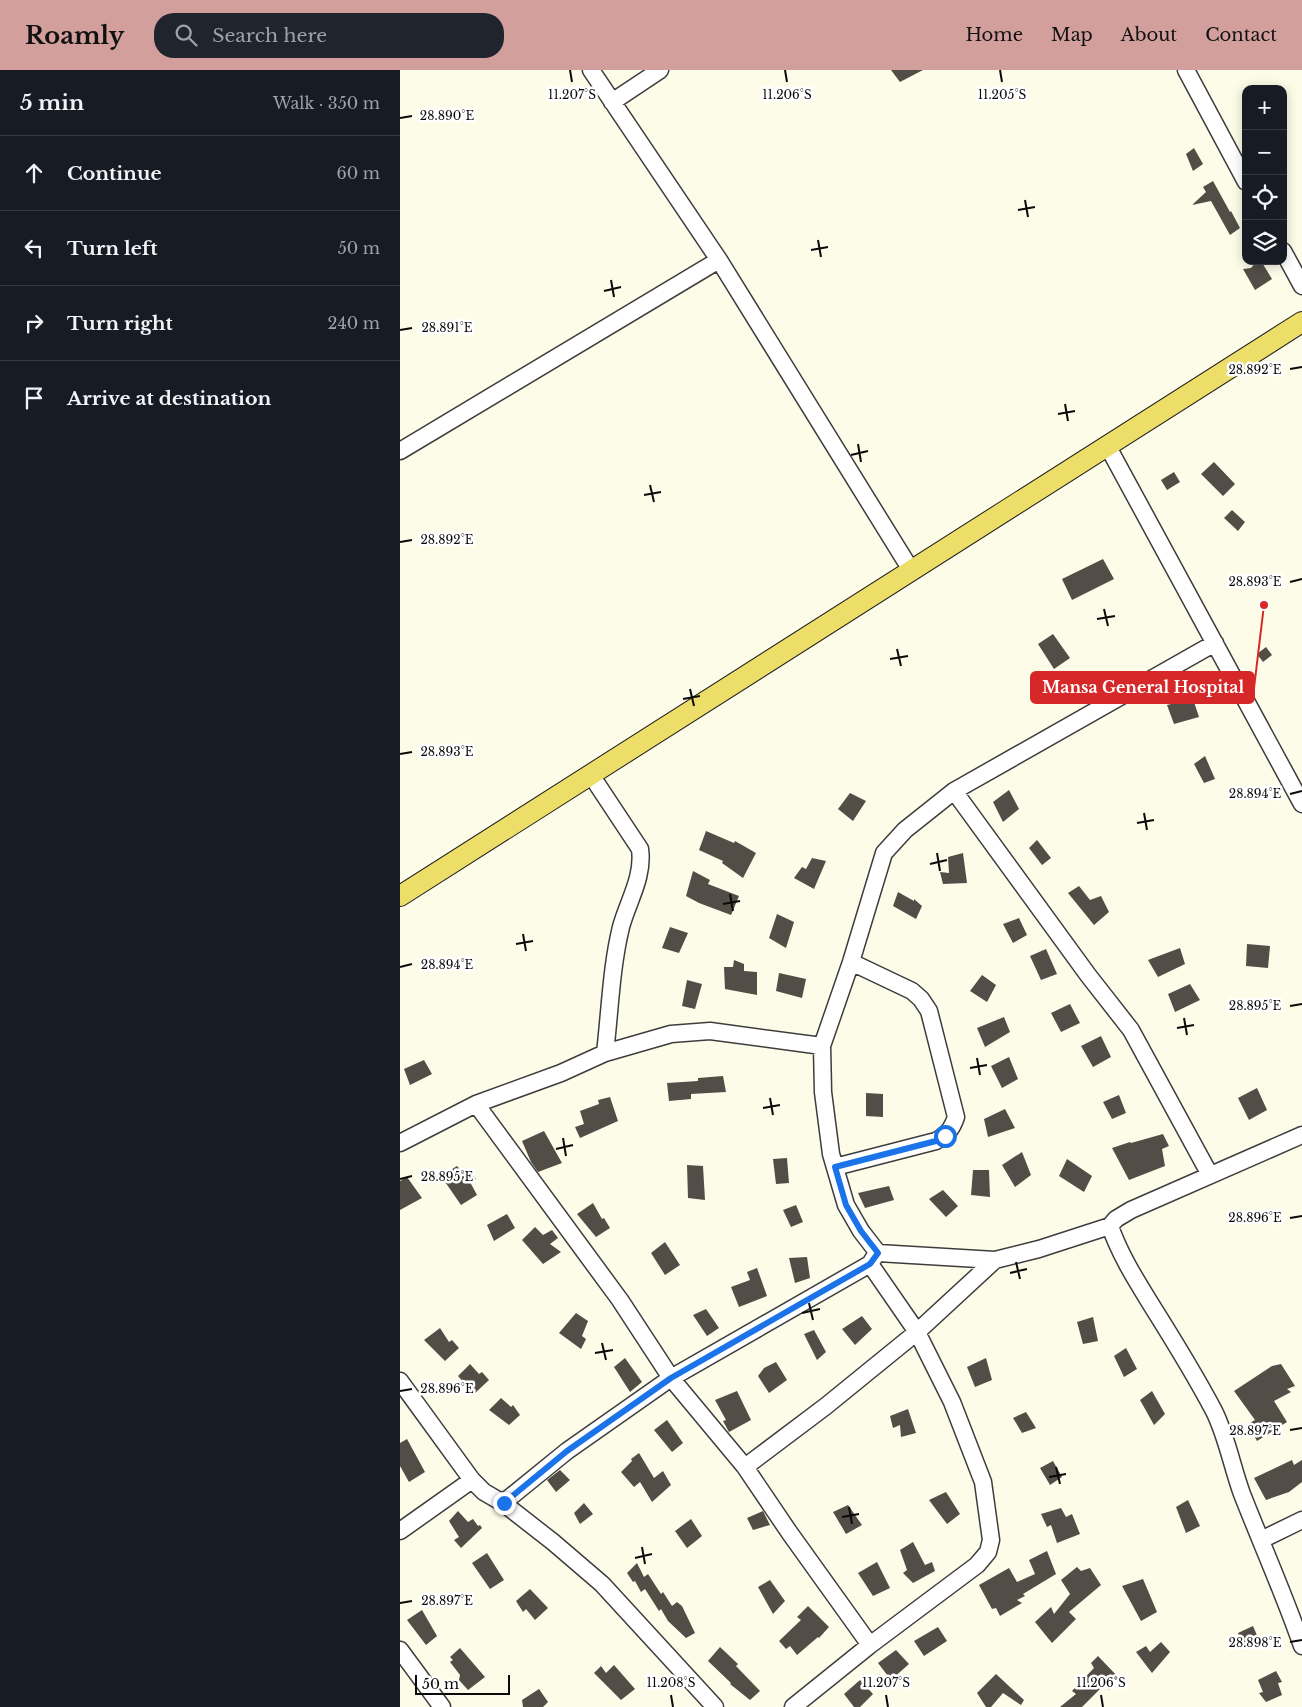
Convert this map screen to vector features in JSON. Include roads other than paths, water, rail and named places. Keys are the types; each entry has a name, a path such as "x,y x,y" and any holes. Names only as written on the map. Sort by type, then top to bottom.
{"main road":[{"path":"400,896 1302,322"}],"street":[{"path":"591,70 719,260 911,570"},
{"path":"612,102 660,70"},
{"path":"1186,70 1242,175"},
{"path":"1287,258 1302,286"},
{"path":"400,452 719,260"},
{"path":"1107,445 1302,804"},
{"path":"793,1707 870,1645 977,1565 988,1552 991,1540 982,1482 952,1402 917,1332 846,1205 831,1154 822,1092 822,1046 851,962 884,853 905,830 954,791 1216,643"},
{"path":"591,776 640,849 642,860 639,877 620,936 615,961 605,1053"},
{"path":"954,791 1088,975 1131,1030 1210,1175"},
{"path":"835,1167 936,1141 945,1136 953,1127 956,1117 928,1011 921,999 912,991 851,962"},
{"path":"400,1142 476,1104 605,1053 671,1034 710,1031 822,1046"},
{"path":"476,1104 620,1300 671,1378 746,1467 789,1532 870,1645"},
{"path":"504,1503 567,1451 671,1378 874,1258 994,1260 1039,1249 1110,1226 1116,1219 1131,1210 1302,1135"},
{"path":"1110,1226 1116,1244 1128,1266 1193,1371 1215,1414 1230,1453 1241,1491 1284,1594 1302,1646"},
{"path":"746,1467 826,1406 917,1332 994,1260"},
{"path":"400,1382 472,1480 484,1492 504,1503 553,1542 602,1584 715,1707"},
{"path":"400,1531 472,1480"},
{"path":"1261,1540 1302,1520"},
{"path":"400,1650 442,1707"}],"place":[{"name":"Mansa General Hospital","path":"1264,605"}]}
